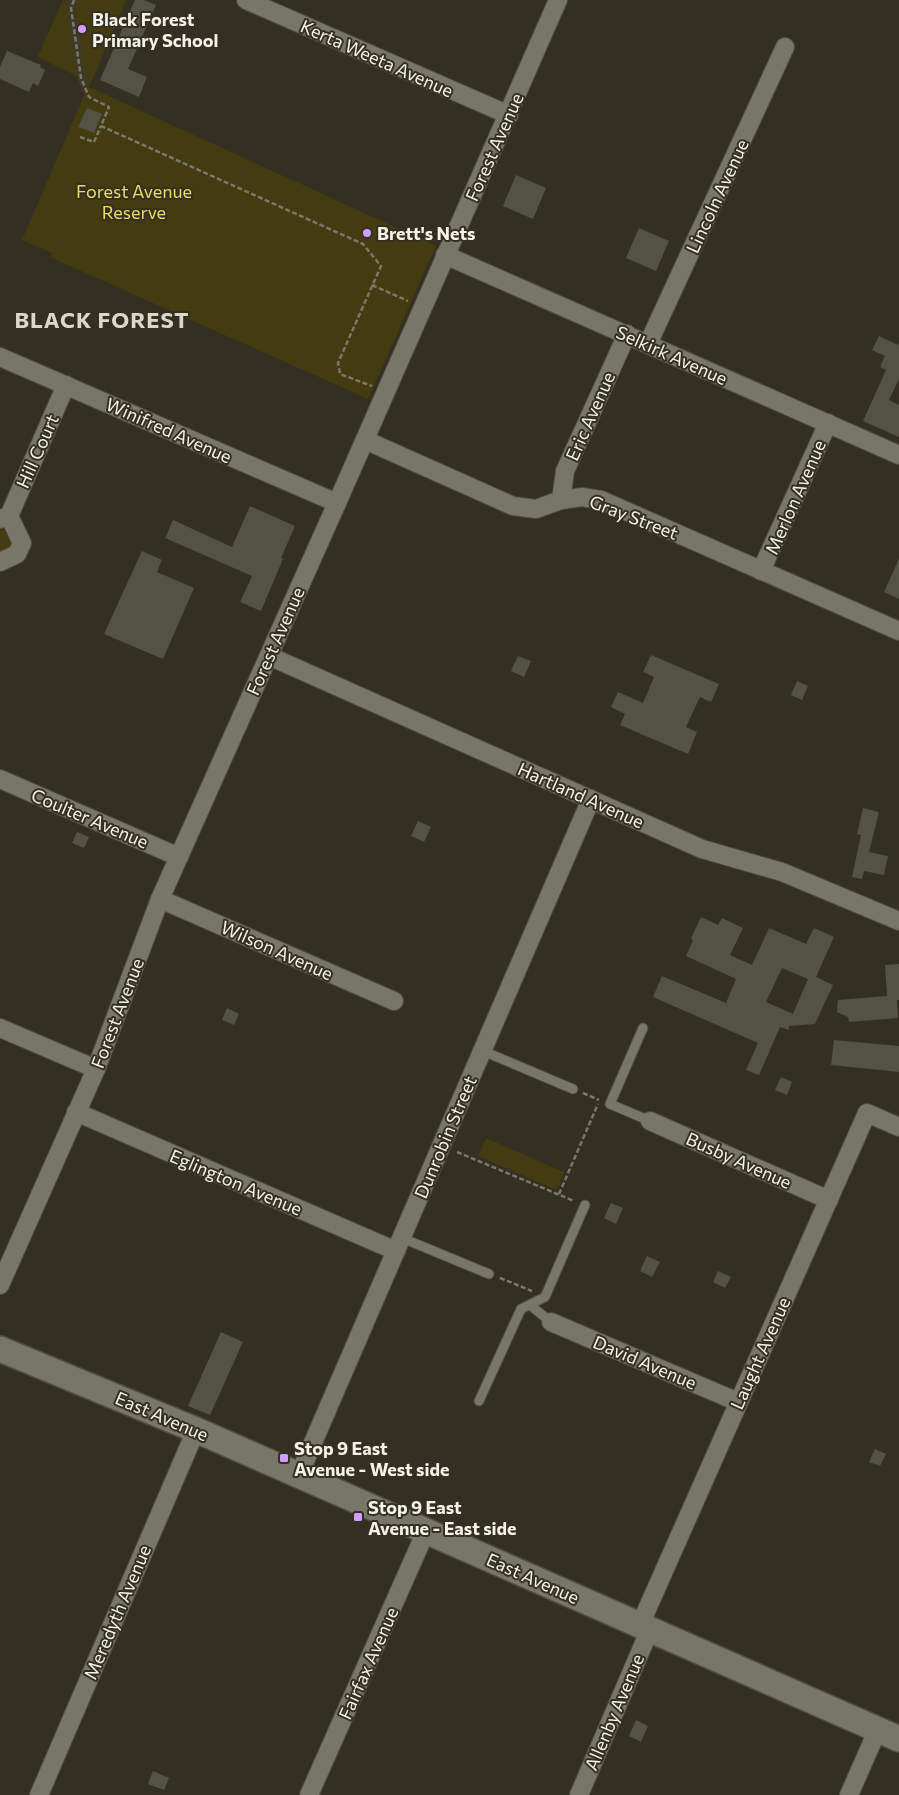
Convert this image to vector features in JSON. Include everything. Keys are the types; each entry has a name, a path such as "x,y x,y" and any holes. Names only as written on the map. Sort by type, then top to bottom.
{"street":[{"name":"Kerta Weeta Avenue","path":"246,0 508,115"},
{"name":"Forest Avenue","path":"0,1285 96,1068 160,899 365,440 558,0"},
{"name":"Lincoln Avenue","path":"648,344 785,48"},
{"name":"Selkirk Avenue","path":"445,255 899,455"},
{"name":"Eric Avenue","path":"560,500 565,470 627,334"},
{"name":"Winifred Avenue","path":"0,357 337,503"},
{"name":"Hill Court","path":"0,562 18,554 22,543 4,518 66,385"},
{"name":"Merlon Avenue","path":"761,570 828,423"},
{"name":"Gray Street","path":"365,440 513,506 536,509 560,500 582,497 601,500 899,631"},
{"name":"Hartland Avenue","path":"269,656 702,849 782,872 899,921"},
{"name":"Coulter Avenue","path":"0,779 179,857"},
{"name":"Dunrobin Street","path":"299,1475 591,800"},
{"name":"Wilson Avenue","path":"160,899 394,1001"},
{"path":"0,1028 96,1068"},
{"name":"Eglington Avenue","path":"76,1112 399,1245"},
{"name":"Laught Avenue","path":"645,1627 738,1402 867,1113 899,1127"},
{"name":"Busby Avenue","path":"650,1121 828,1200"},
{"name":"David Avenue","path":"551,1322 738,1402"},
{"name":"East Avenue","path":"0,1349 196,1430 889,1734"},
{"name":"Meredyth Avenue","path":"39,1795 196,1430"},
{"name":"Fairfax Avenue","path":"309,1795 426,1531"},
{"name":"Allenby Avenue","path":"578,1795 645,1627"},
{"path":"850,1795 889,1734"}],"lane":[{"path":"643,1028 610,1104 650,1121"},
{"path":"483,1051 573,1088"},
{"path":"479,1401 521,1309 545,1296 585,1205"},
{"path":"399,1245 489,1274"},
{"path":"530,1305 551,1322"}],"path":[{"path":"74,0 71,8 81,78 89,97 109,107 94,142 80,136"},
{"path":"101,126 362,244 381,266 338,363 340,374 373,387"},
{"path":"372,285 411,302"},
{"path":"573,1088 610,1104"},
{"path":"558,1194 600,1100"},
{"path":"442,1146 585,1205"},
{"path":"489,1274 545,1296"}],"shaded area":[{"name":"Black Forest Primary School","path":"63,0 126,0 84,95 77,76 38,57"}],"green space":[{"path":"63,0 65,0 77,76 38,57"},
{"name":"Forest Avenue Reserve","path":"78,0 126,0 89,87 436,246 368,399 50,257 52,253 22,240 88,87 75,8"},
{"path":"0,529 5,531 11,540 9,550 0,554"},
{"path":"486,1138 564,1172 557,1190 478,1156"}],"building":[{"path":"135,0 144,0 156,5 128,69 147,77 139,97 100,80"},
{"path":"7,51 41,65 40,67 45,70 38,86 33,83 29,92 0,79 0,67"},
{"path":"87,108 102,114 94,133 78,127"},
{"path":"516,175 546,188 533,219 503,206"},
{"path":"639,228 669,241 656,271 626,258"},
{"path":"879,336 898,345 899,342 899,379 889,400 899,405 899,437 863,421 886,370 880,367 885,356 872,350"},
{"path":"250,506 295,526 261,611 240,602 252,576 165,538 173,520 232,547"},
{"path":"142,551 162,560 157,572 194,588 163,659 104,634"},
{"path":"899,559 899,599 884,592"},
{"path":"651,655 719,684 711,702 700,697 686,727 697,732 688,754 620,725 625,714 611,707 618,692 643,703 654,677 643,672"},
{"path":"518,656 531,661 524,677 511,671"},
{"path":"797,681 808,686 802,700 791,695"},
{"path":"863,808 879,812 869,852 888,856 884,875 864,871 862,879 852,877 861,835 857,834"},
{"path":"418,821 431,827 424,842 411,836"},
{"path":"77,832 89,837 84,848 72,843"},
{"path":"701,917 718,925 722,918 743,928 730,955 752,965 769,928 806,944 814,928 834,937 816,977 833,985 815,1024 789,1026 789,1030 780,1027 759,1075 746,1070 758,1043 653,997 662,976 726,1003 736,979 686,956 693,940 691,938","holes":["782,968 808,979 793,1014 766,1002"]},
{"path":"899,964 898,1018 849,1022 848,1017 837,1012 838,1000 887,996 885,965"},
{"path":"227,1008 239,1014 234,1025 222,1020"},
{"path":"834,1040 899,1046 899,1072 831,1065"},
{"path":"781,1077 792,1082 787,1095 775,1090"},
{"path":"611,1203 623,1208 616,1224 604,1218"},
{"path":"647,1256 660,1262 652,1277 640,1271"},
{"path":"718,1271 731,1277 725,1288 713,1282"},
{"path":"221,1332 243,1342 210,1415 188,1406"},
{"path":"875,1449 886,1454 880,1466 869,1462"},
{"path":"636,1720 648,1726 641,1742 629,1736"},
{"path":"153,1771 169,1778 164,1790 148,1784"}],"place":[{"name":"Black Forest Primary School","path":"82,29"},
{"name":"Brett's Nets","path":"367,233"},
{"name":"Stop 9 East Avenue - West side","path":"284,1458"},
{"name":"Stop 9 East Avenue - East side","path":"358,1517"}],"district":[{"name":"BLACK FOREST","path":"102,319"}]}
